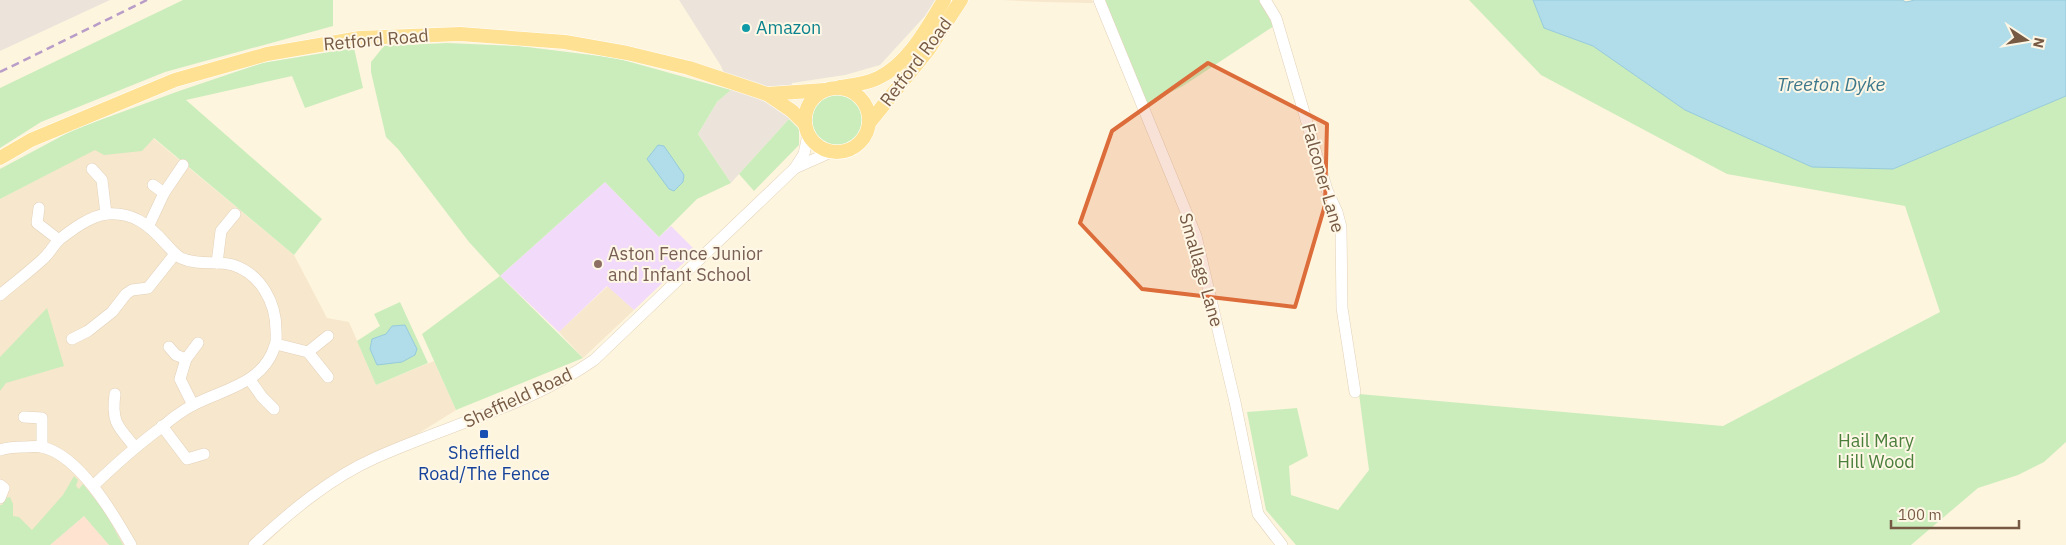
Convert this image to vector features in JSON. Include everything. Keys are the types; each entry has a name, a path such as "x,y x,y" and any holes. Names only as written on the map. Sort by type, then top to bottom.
{"main road":[{"name":"Retford Road","path":"767,94 832,89 878,78 894,67 909,52 944,0"},
{"name":"Retford Road","path":"869,123 929,49 961,0"},
{"name":"Retford Road","path":"0,158 31,140 175,80 267,54 360,38 460,34 565,42 627,53 689,68 767,94 792,111 806,130"},
{"path":"832,89 846,89 861,99 866,106 869,123 863,140 849,150 831,152 822,149 814,143 806,130 807,107 818,94 832,89"}],"street":[{"name":"Smallage Lane","path":"1099,0 1196,236 1236,402 1258,514 1282,545"},
{"name":"Falconer Lane","path":"1265,0 1276,18 1327,190 1341,226 1342,308 1355,392"},
{"name":"Sheffield Road","path":"254,545 306,501 336,480 374,458 545,390 594,360 795,168 804,154 806,130"},
{"name":"Sheffield Road","path":"795,168 831,152"},
{"path":"149,225 164,193 183,165"},
{"path":"92,169 102,180 106,214"},
{"path":"153,185 164,193"},
{"path":"39,208 37,223 59,240"},
{"path":"0,295 51,252 59,240 87,220 106,214 130,216 149,225 175,254 191,261 226,264 241,269 257,281 273,304 276,318 276,344 266,363 250,380 232,390 193,405 135,447 93,486"},
{"path":"217,263 221,231 235,214"},
{"path":"72,339 88,331 104,319 126,294 132,290 148,288 175,254"},
{"path":"308,352 328,336"},
{"path":"193,405 180,379 186,359 198,343"},
{"path":"276,344 308,352 328,377"},
{"path":"169,347 176,355 186,359"},
{"path":"250,380 262,397 274,409"},
{"path":"115,394 113,412 119,428 135,447"},
{"path":"101,409 113,412"},
{"path":"24,417 42,418 42,447"},
{"path":"162,426 187,459"},
{"path":"0,450 7,447 42,447 61,456 93,486 115,517 131,545"},
{"path":"187,459 204,454"},
{"path":"183,471 187,459"},
{"path":"0,485 4,488 0,498"}],"highlighted area":[{"path":"1208,63 1327,124 1325,205 1295,307 1142,289 1080,223 1112,131"}],"shaded area":[{"path":"0,0 110,0 0,51"},
{"path":"679,0 935,0 925,16 880,65 845,75 792,83 789,119 731,183 698,134 717,102 731,90 721,66"},
{"path":"1001,0 1092,0 1093,3 1043,2"},
{"path":"153,138 294,255 327,318 349,322 376,385 434,361 456,410 314,499 264,545 109,545 84,516 50,545 0,545 0,199 95,149"},
{"name":"Aston Fence Junior and Infant School","path":"605,182 659,237 671,226 696,251 634,310 607,286 559,332 500,276"},
{"path":"608,286 634,310 583,358 559,332"},
{"path":"84,516 109,545 50,545"}],"green space":[{"path":"183,0 333,0 333,26 165,72 41,122 0,148 0,88"},
{"path":"1104,0 1261,0 1274,26 1183,86 1145,105"},
{"name":"Hail Mary Hill Wood","path":"1469,0 1533,0 1545,28 1593,46 1685,110 1893,169 2066,96 2066,442 2044,462 2018,475 1978,488 1911,545 1296,545 1266,510 1247,412 1297,408 1308,456 1289,466 1291,495 1338,510 1369,470 1359,394 1723,426 1940,312 1905,206 1727,174 1541,75"},
{"path":"447,43 519,46 616,58 731,90 717,102 698,134 731,183 697,199 659,237 605,182 500,276 469,242 398,149 386,137 371,72 371,62 384,46"},
{"path":"354,48 363,88 305,108 292,76 186,100 322,219 294,255 154,138 142,151 104,155 95,150 0,199 0,169 73,130 262,63"},
{"path":"837,95 847,97 855,102 860,110 862,120 860,130 855,138 847,143 837,145 827,143 819,138 814,130 812,120 814,110 819,102 827,97"},
{"path":"789,119 799,129 799,145 754,191 739,174"},
{"path":"500,276 583,358 456,410 422,334"},
{"path":"400,302 428,363 376,385 357,341 380,326 374,314"},
{"path":"47,308 64,366 6,383 0,391 0,357"},
{"path":"74,476 78,480 76,486 79,489 83,484 105,512 123,545 109,545 84,516 50,545 0,545 0,505 2,505 5,498 10,497 13,504 13,516 19,517 32,530 63,495"}],"water":[{"name":"Treeton Dyke","path":"1533,0 1902,0 1906,2 1915,0 2066,0 2066,96 1893,169 1812,167 1685,110 1593,46 1544,28"},
{"path":"658,145 664,146 684,175 683,182 674,191 669,189 647,159"},
{"path":"405,325 417,349 415,355 402,362 377,365 370,349 372,339 386,334 392,326"}],"railway":[{"path":"0,72 147,0"}],"place":[{"name":"Amazon","path":"746,28"},
{"name":"Aston Fence Junior and Infant School","path":"598,264"},
{"name":"Sheffield Road/The Fence","path":"484,434"}]}
